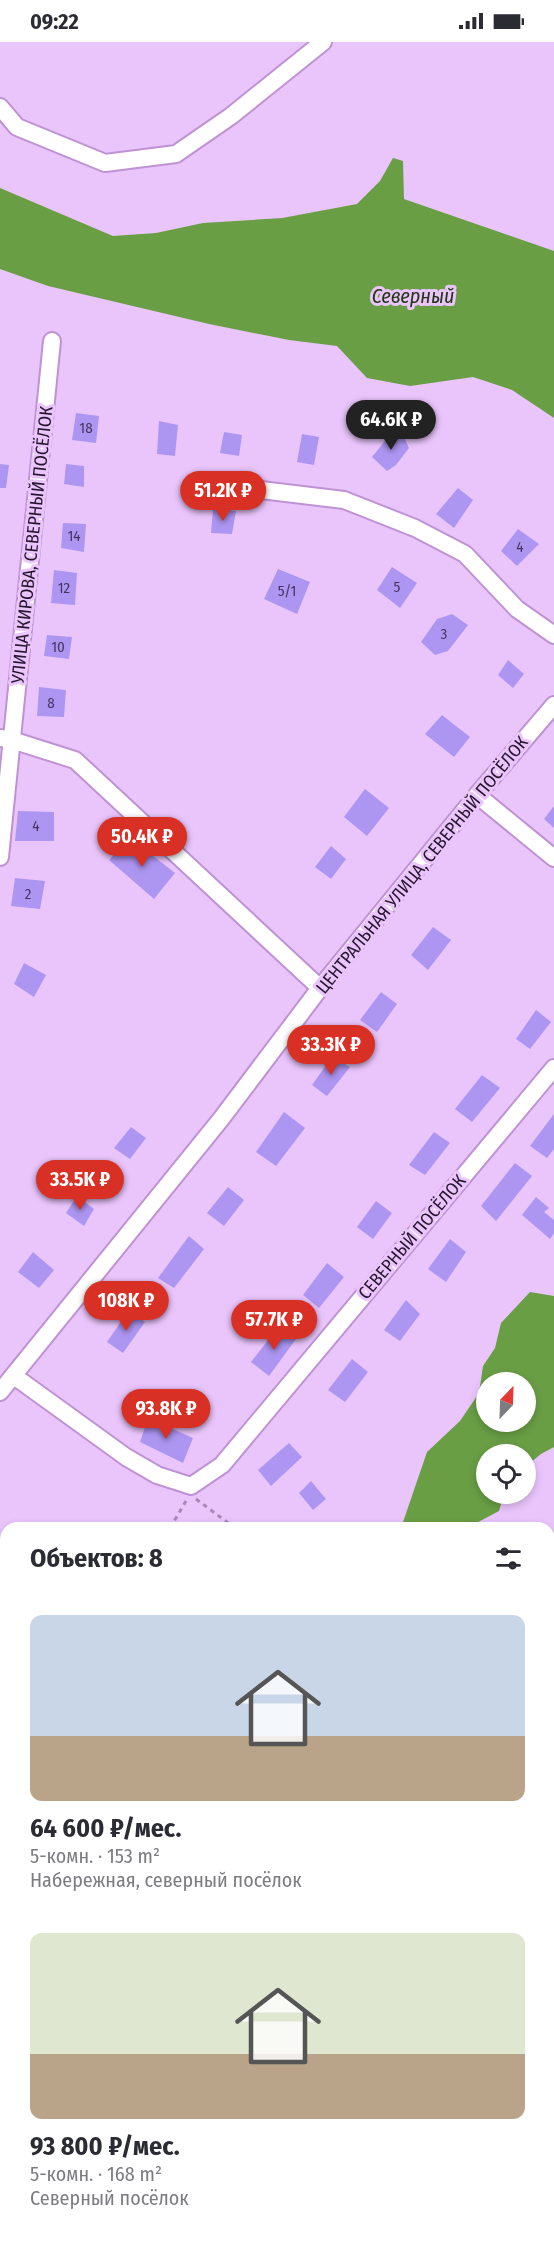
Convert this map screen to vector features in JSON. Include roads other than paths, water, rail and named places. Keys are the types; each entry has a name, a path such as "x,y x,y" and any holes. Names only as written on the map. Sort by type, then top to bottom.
{"street":[{"path":"0,107 17,127 105,163 176,154 231,116 323,42"},
{"name":"УЛИЦА КИРОВА, СЕВЕРНЫЙ ПОСЁЛОК","path":"0,857 6,739 52,341"},
{"path":"200,496 261,490 344,500 415,528 465,554 517,609 554,635"},
{"name":"ЦЕНТРАЛЬНАЯ УЛИЦА, СЕВЕРНЫЙ ПОСЁЛОК","path":"0,1392 221,1119 320,988 477,795 554,705"},
{"path":"6,739 75,760 320,988"},
{"path":"477,795 554,858"},
{"name":"СЕВЕРНЫЙ ПОСЁЛОК","path":"14,1376 126,1456 157,1475 191,1486 222,1465 554,1068"}],"water":[{"name":"Северный","path":"393,158 403,161 404,199 554,251 554,418 512,390 473,377 410,386 367,378 337,346 289,340 209,324 48,286 0,269 0,188 113,236 156,233 203,223 282,218 357,204 380,181"},
{"path":"530,1292 554,1296 554,1447 536,1458 536,1444 476,1444 476,1504 501,1504 499,1511 478,1522 403,1522 427,1452 460,1421 476,1397 476,1432 536,1432 536,1372 482,1372 483,1366 495,1348 501,1323"}]}
